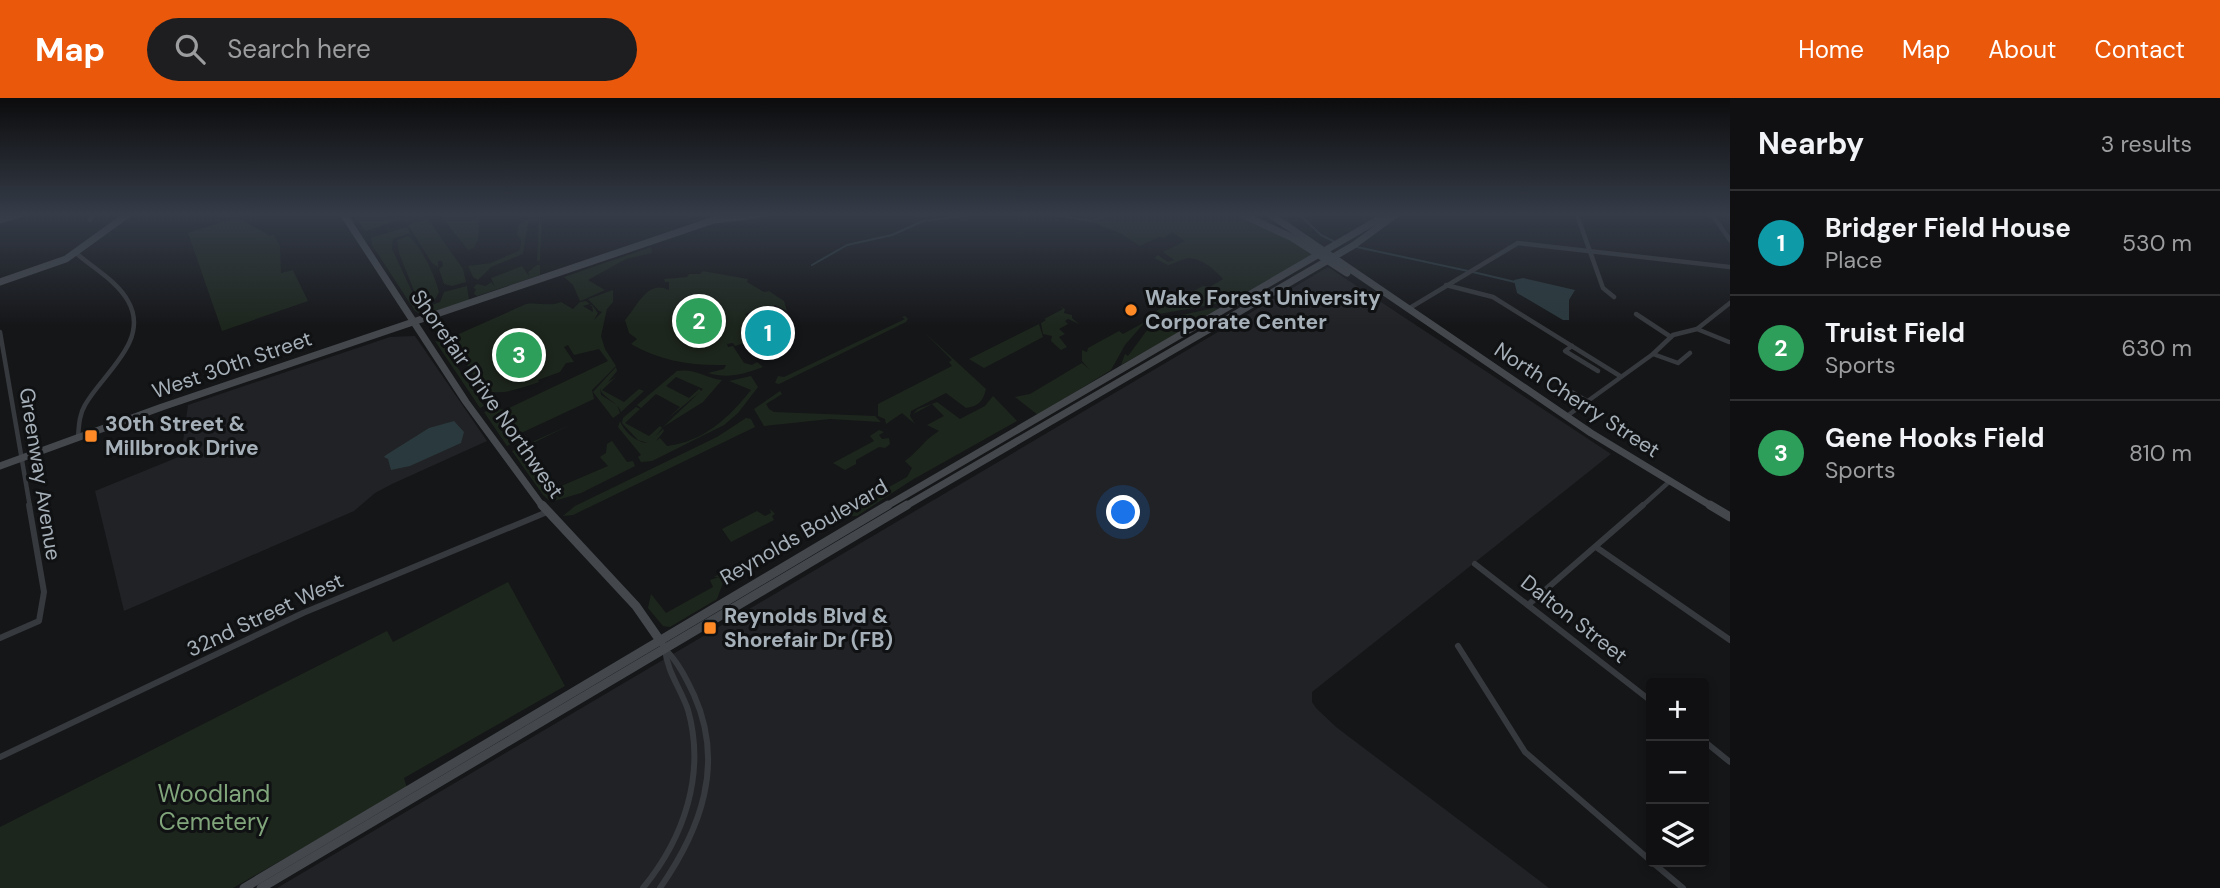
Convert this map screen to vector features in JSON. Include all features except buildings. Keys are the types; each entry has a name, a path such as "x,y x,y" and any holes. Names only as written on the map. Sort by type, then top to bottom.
{"main road":[{"name":"Shorefair Drive Northwest","path":"368,252 513,467 547,512 642,615 662,644"},
{"name":"West 30th Street","path":"0,466 621,252"},
{"name":"North Cherry Street","path":"1319,252 1327,256"},
{"name":"North Cherry Street","path":"1321,252 1567,416 1730,517"},
{"name":"Reynolds Boulevard","path":"1327,256 1333,252"},
{"name":"Reynolds Boulevard","path":"244,888 1334,252"},
{"path":"0,282 54,264 76,253"},
{"name":"Reynolds Boulevard","path":"261,888 662,644"}],"street":[{"path":"1408,309 1502,252"},
{"path":"1591,252 1603,288 1614,297"},
{"path":"1605,252 1730,267"},
{"path":"76,253 121,293 132,309 134,323 129,344 85,405 78,437"},
{"path":"1446,285 1493,297 1620,376"},
{"path":"1697,329 1712,314 1730,303"},
{"path":"1636,314 1671,337"},
{"path":"1567,416 1680,332 1697,329 1729,342"},
{"name":"Greenway Avenue","path":"0,332 44,592 39,621 0,638"},
{"path":"1572,346 1564,351 1598,371"},
{"path":"1653,354 1678,363 1690,354"},
{"path":"1563,387 1587,401"},
{"path":"1528,605 1670,481"},
{"name":"32nd Street West","path":"0,757 303,613 547,512"},
{"path":"1596,547 1730,640"},
{"name":"Dalton Street","path":"1475,564 1646,697"},
{"name":"Shorefair Drive Northwest","path":"643,888 660,866 682,820 694,766 694,745 687,708 665,663 662,644"},
{"name":"Shorefair Drive Northwest","path":"660,888 676,867 695,831 702,808 710,757 703,709 674,657 662,644"},
{"path":"1458,646 1525,752 1646,856"},
{"path":"1709,745 1730,762"},
{"path":"1659,867 1683,888"}],"shaded area":[{"path":"1328,267 1611,454 1312,692 1312,702 1316,708 1336,727 1549,888 277,888"},
{"path":"1523,278 1575,290 1569,300 1569,320 1563,320 1517,293 1514,280"},
{"path":"415,336 487,441 392,484 375,493 354,511 124,611 95,491 181,456 188,405 390,337"},
{"path":"454,421 464,432 461,443 410,466 391,470 388,459 384,457 386,455 429,428"}],"green space":[{"path":"195,252 280,252 281,273 293,270 308,301 222,331"},
{"path":"376,252 393,252 418,304 426,307 440,302 444,292 467,286 469,300 423,315 415,311"},
{"path":"425,252 451,252 463,269 466,282 452,286 444,284 439,269 443,266 442,261 438,261 438,267"},
{"path":"516,252 523,252 491,267 478,280 473,277 468,266 491,263"},
{"path":"637,252 652,252 626,259 588,280 605,290 580,301 573,285 564,277"},
{"path":"1163,252 1314,254 1232,301 1154,315 1152,313 1203,286 1210,287 1223,279 1199,260 1187,258 1168,265 1154,258 1158,255 1168,262 1174,260"},
{"path":"399,253 422,253 439,292 433,303 424,304 418,301"},
{"path":"540,265 540,275 477,296 474,294 476,289 473,288 477,284 486,286 491,282 495,287 491,278 522,266 529,276 528,272"},
{"path":"703,271 748,279 747,282 784,301 787,311 775,305 745,314 748,317 752,315 756,320 771,318 770,324 775,325 774,328 781,331 783,327 787,330 781,344 776,347 769,344 763,359 763,355 757,353 760,345 755,350 749,349 744,343 735,346 733,343 727,344 728,347 733,346 744,363 752,365 757,362 763,367 736,375 715,375 708,373 724,369 726,365 677,361 654,355 631,344 637,339 629,333 625,320 643,296 655,288 669,290 669,282 664,279 687,277 689,274 700,274"},
{"path":"613,290 613,302 607,309 601,336 605,349 616,366 592,390 594,399 519,434 517,441 507,446 484,412 495,408 505,410 608,361 599,349 574,355 568,345 564,347 574,362 566,363 560,372 521,388 495,392 487,391 472,381 475,378 463,358 453,361 484,406 480,408 435,341 441,342 526,304 561,302 573,309 580,302 586,301 590,304 583,306 593,312 592,306 589,306 592,305 598,313 594,320 602,312 588,299"},
{"path":"1060,306 1065,309 1064,313 1072,315 1079,324 1068,319 1065,321 1068,324 1059,329 1065,334 1059,337 1067,347 1061,350 1051,341 1052,336 1043,334 1041,323 1063,309"},
{"path":"1213,308 1221,309 1121,365 1125,354 1128,356 1148,329 1156,324 1160,330 1166,331 1168,326 1159,323"},
{"path":"902,317 908,319 906,322 779,384 775,383 778,376 784,377 905,319"},
{"path":"1145,322 1125,345 1111,370 1038,415 1015,397 1030,394 1082,363 1089,369 1082,361 1082,350 1087,352 1088,348 1119,331 1123,334"},
{"path":"1039,324 1043,337 984,368 969,359"},
{"path":"924,332 986,389 983,397 974,406 966,408 946,393 911,411 910,416 915,424 902,413 886,424 885,419 878,416 878,404 952,366 949,362 952,360"},
{"path":"616,367 617,371 608,382 616,377 602,390 624,402 639,389 644,391 621,412 617,406 620,413 613,418 593,392"},
{"path":"677,371 689,371 722,380 703,402 663,427 700,392 666,420 680,407 656,394 641,408 637,405","holes":["676,377 703,389 699,389 689,398 666,386"]},
{"path":"751,376 758,387 738,413 724,425 652,461 641,462 638,457 641,455 618,427 620,421 631,435 639,441 648,443 638,440 622,423 623,418 636,407 640,409 625,423 649,436 660,426 662,428 656,436 663,429 664,431 656,441 660,438 667,446 680,444 704,434 725,419 751,390 729,381"},
{"path":"780,391 782,394 766,404 774,412 875,416 881,422 830,419 764,426 754,409"},
{"path":"993,396 1017,421 912,480 857,516 832,517 907,477 912,468 905,461 939,431 927,425 944,416 932,404 913,414 918,409 937,402 960,419 985,406"},
{"path":"746,418 751,419 755,427 573,515 563,516 575,506 717,437"},
{"path":"572,424 525,447 552,490 608,466 600,457 606,453 607,444 612,441 627,462 633,461 635,466 581,493 551,502 543,495 512,451"},
{"path":"879,430 884,432 879,435 882,439 889,438 890,444 885,448 879,447 856,460 856,464 845,470 833,463 874,441 870,436"},
{"path":"770,509 775,514 772,516 774,520 731,542 722,529 757,511 765,516 771,513"},
{"path":"735,565 726,573 730,577 723,583 717,599 670,627 663,626 648,608 651,594 666,613 713,587 710,580"},
{"name":"Woodland Cemetery","path":"508,582 565,686 404,778 407,788 233,888 0,888 0,827 387,631 393,642"}],"waterway":[{"path":"812,265 835,252"},
{"path":"1380,252 1468,271"},
{"path":"1473,272 1515,282"}],"place":[{"name":"Wake Forest University Corporate Center","path":"1131,310"},
{"name":"Truist Field","path":"699,321"},
{"name":"Bridger Field House","path":"768,333"},
{"name":"Gene Hooks Field","path":"519,355"},
{"name":"30th Street & Millbrook Drive","path":"91,436"},
{"name":"Reynolds Blvd & Shorefair Dr (FB)","path":"710,628"}]}
